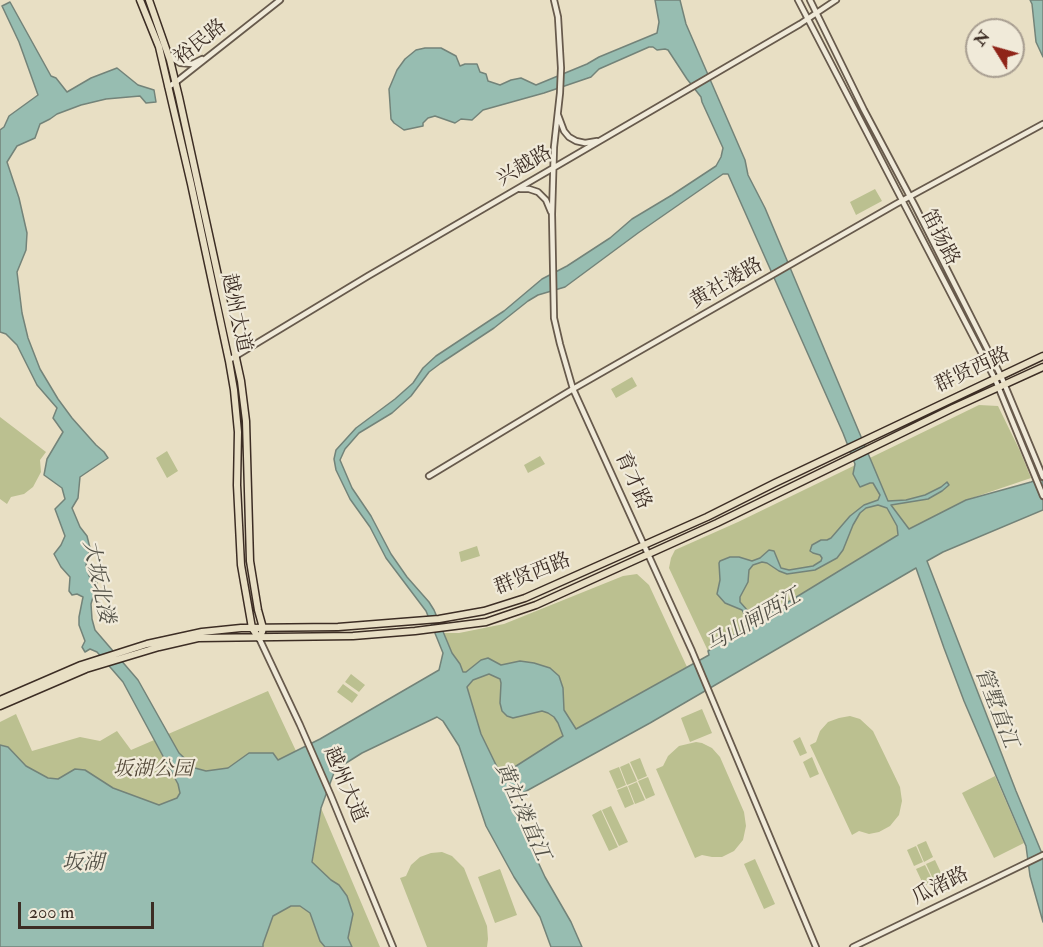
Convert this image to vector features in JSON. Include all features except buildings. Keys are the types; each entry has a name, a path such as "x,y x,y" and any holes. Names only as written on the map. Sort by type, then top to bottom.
{"main road":[{"name":"越州大道","path":"140,0 159,47 229,360 238,432 237,485 240,555 252,628 259,638"},
{"name":"越州大道","path":"149,0 176,82 241,381 246,421 250,561 263,628"},
{"name":"群贤西路","path":"0,706 147,644 202,632 252,628 338,627 439,619 484,611 525,598 707,517 1043,356"},
{"name":"群贤西路","path":"118,656 198,638 353,636 486,622 536,605 717,524 953,408 1043,368"},
{"path":"259,638 263,628"},
{"name":"群贤西路","path":"0,700 81,665 103,661"}],"street":[{"name":"裕民路","path":"168,87 280,0"},
{"name":"育才路","path":"555,0 561,68 553,168 552,214 554,318 557,333 573,389 692,651 816,947"},
{"name":"笛扬路","path":"798,0 998,377"},
{"name":"笛扬路","path":"810,0 998,377 1043,477"},
{"name":"兴越路","path":"229,360 808,19 836,0"},
{"path":"169,55 180,63 192,64 210,55"},
{"path":"558,113 564,131 569,137 585,142 600,140"},
{"name":"黄社溇路","path":"429,476 573,389 1043,124"},
{"path":"517,189 538,192 546,200 552,214"},
{"name":"笛扬路","path":"1002,386 1043,496"},
{"name":"越州大道","path":"259,638 331,796 393,947"},
{"name":"瓜渚路","path":"853,947 1043,855"}],"green space":[{"path":"875,189 882,201 856,215 850,202"},
{"path":"632,377 637,386 616,398 611,389"},
{"path":"979,405 998,406 1031,478 966,500 917,525 708,651 669,568 675,550 738,522"},
{"path":"0,417 46,452 40,460 41,472 33,487 24,494 11,497 7,504 0,499"},
{"path":"167,451 178,471 167,478 156,458"},
{"path":"540,456 545,464 528,473 524,465"},
{"path":"477,546 480,556 461,562 459,552"},
{"path":"637,574 649,585 687,667 558,739 513,768 499,771 481,734 460,664 452,653 444,633 459,633 504,624 623,576"},
{"path":"351,674 365,685 359,692 345,682"},
{"path":"343,684 358,695 352,703 337,692"},
{"name":"坂湖公园","path":"268,691 296,751 278,760 249,753 228,768 206,771 177,798 159,805 113,788 85,770 58,779 48,778 26,766 8,747 0,745 0,722 16,714 32,751 80,737 100,741 117,731 131,750"},
{"path":"702,709 712,733 690,742 681,718"},
{"path":"850,716 860,719 873,731 900,787 902,801 899,815 890,826 879,832 869,834 859,831 852,835 810,745 816,742 820,731 828,722"},
{"path":"800,737 807,753 800,756 793,741"},
{"path":"696,742 712,748 720,757 744,812 746,826 743,840 734,851 722,857 702,855 695,858 656,769 663,766 668,756 679,746"},
{"path":"812,757 819,774 810,778 803,762"},
{"path":"640,758 647,776 638,780 630,762"},
{"path":"629,763 637,781 627,785 620,767"},
{"path":"619,767 626,785 617,789 609,771"},
{"path":"995,776 1024,843 994,858 962,793"},
{"path":"648,777 655,795 646,799 638,781"},
{"path":"637,782 645,800 635,804 628,786"},
{"path":"627,786 634,804 625,808 617,790"},
{"path":"611,806 628,842 619,846 602,810"},
{"path":"321,808 380,947 263,947 273,916 312,862"},
{"path":"601,810 618,847 609,851 592,815"},
{"path":"926,841 933,857 924,862 917,845"},
{"path":"916,846 923,862 914,866 907,850"},
{"path":"442,852 452,856 464,868 487,926 487,947 427,947 400,878 406,876 411,865 420,857"},
{"path":"755,859 775,904 764,909 744,864"},
{"path":"935,860 943,877 934,881 926,864"},
{"path":"925,865 933,881 924,886 916,869"},
{"path":"500,869 517,915 495,923 478,877"}],"water":[{"path":"655,0 680,0 686,24 745,160 748,175 765,208 888,501 906,500 925,495 947,482 949,485 928,499 891,505 909,529 966,500 1043,477 1043,510 927,561 1043,856 1043,922 1030,876 1026,846 964,701 916,568 650,723 510,800 545,877 571,922 582,947 551,947 540,917 514,877 486,826 459,746 443,721 437,717 362,753 335,770 321,808 312,862 339,885 347,896 353,914 348,938 352,947 325,947 320,941 310,913 300,906 291,906 273,916 263,947 0,947 0,745 8,747 26,766 48,778 58,779 75,769 85,770 113,788 159,805 177,798 180,793 178,784 123,682 97,652 90,649 85,652 82,647 85,641 79,625 79,617 83,597 77,594 72,595 69,591 70,577 54,554 65,536 55,509 65,499 62,488 44,475 47,459 63,432 53,418 57,408 37,385 17,345 6,334 0,332 0,130 9,116 38,95 19,42 2,6 10,2 51,76 56,78 67,92 91,78 117,68 138,85 154,90 156,102 146,103 140,96 106,99 57,114 40,124 35,138 17,146 7,162 27,233 26,250 17,272 22,313 28,338 40,369 58,399 108,458 80,477 78,498 72,508 80,527 87,536 90,548 86,565 89,576 97,583 91,604 95,630 138,680 179,753 195,768 206,771 228,768 249,753 273,753 278,760 320,739 439,670 443,653 426,611 386,558 370,527 350,499 336,470 334,459 336,450 356,428 413,383 423,368 436,356 504,311 542,279 567,266 610,238 632,219 716,166 721,157 723,148 701,97 665,49 657,50 649,47 599,69 591,77 483,110 472,120 461,119 455,123 435,116 428,118 423,126 404,130 391,119 389,89 397,70 416,50 441,48 456,56 460,66 477,64 480,72 486,74 488,81 500,85 521,78 536,85 657,33 659,22","holes":["723,174 728,174 843,433 855,464 853,474 860,487 873,483 880,495 878,500 864,505 850,516 831,538 812,545 810,551 822,558 813,566 789,570 781,568 774,551 769,550 760,558 752,561 739,557 730,557 720,561 717,594 725,603 742,610 746,617 746,628 708,651 709,655 576,729 564,710 563,688 559,676 550,668 520,661 501,665 488,658 463,672 452,653 434,610 391,554 371,516 352,488 340,460 345,449 359,433 392,413 411,396 429,372 441,363 494,328 528,301 538,295 565,287","878,505 887,508 897,526 898,535 757,621 750,618 748,611 740,602 740,597 748,582 749,570 753,565 767,563 787,574 815,570 837,558 843,550 853,525 866,508","489,674 500,679 500,703 502,711 507,716 513,718 542,711 548,713 558,723 563,736 513,768 499,771 481,734 467,687 473,680"]},
{"path":"1030,0 1043,0 1043,57 1036,42"}],"water label":[{"name":"大坂北溇","path":"97,582"},
{"name":"马山闸西江","path":"754,622"},
{"name":"管墅直江","path":"995,708"},
{"name":"黄社溇直江","path":"521,812"},
{"name":"坂湖","path":"83,864"}]}
